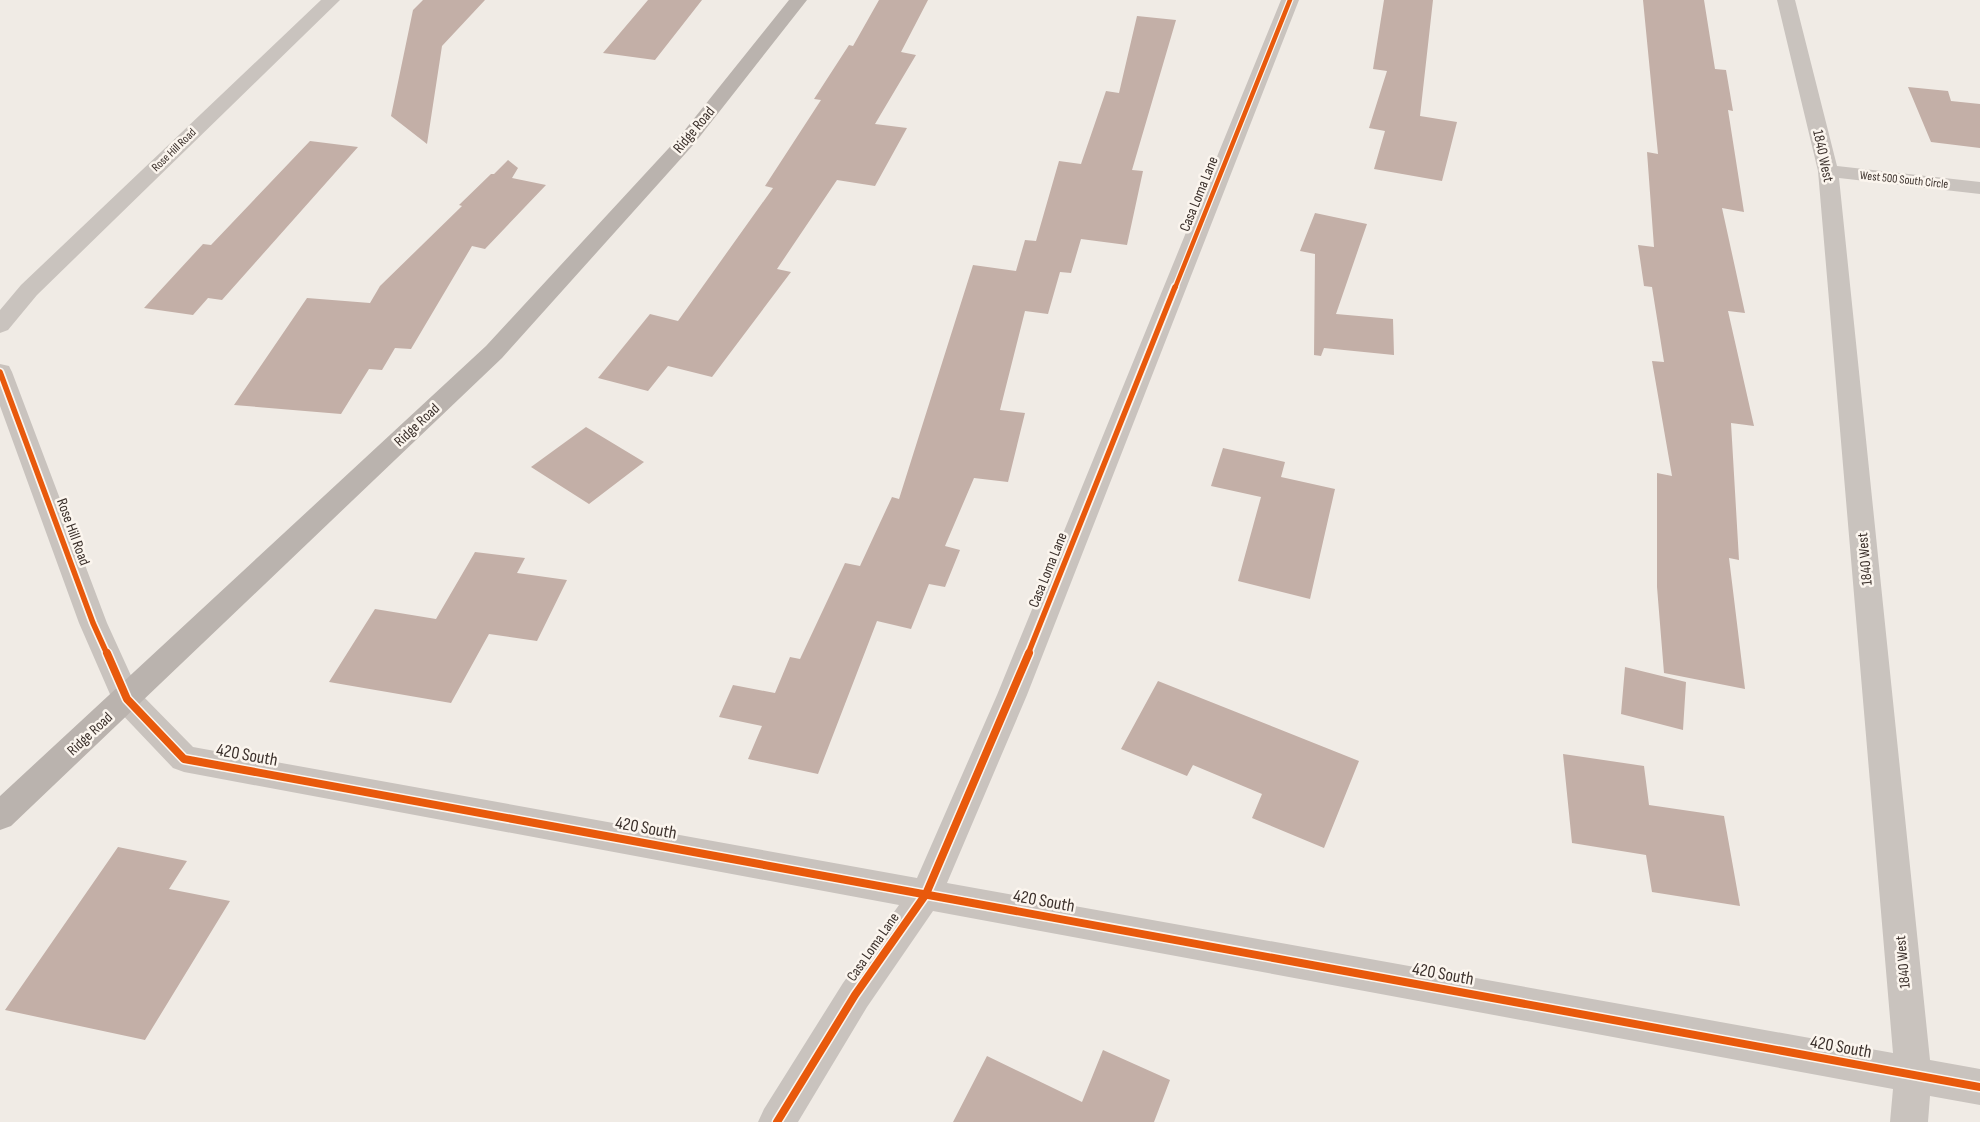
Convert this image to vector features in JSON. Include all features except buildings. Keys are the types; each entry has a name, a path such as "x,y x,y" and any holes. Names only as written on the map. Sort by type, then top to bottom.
{"street":[{"name":"Rose Hill Road","path":"0,325 36,283 331,0"},
{"name":"Ridge Road","path":"0,816 127,699 494,352 687,140 798,0"},
{"name":"Casa Loma Lane","path":"777,1122 855,995 926,894 1012,695 1290,0"},
{"name":"1840 West","path":"1786,0 1828,172 1913,1075 1909,1122"},
{"name":"West 500 South Circle","path":"1828,172 1980,188"},
{"name":"Rose Hill Road","path":"0,372 93,623 127,699"},
{"name":"420 South","path":"127,699 184,759 1980,1087"}],"cycle path":[{"path":"777,1122 855,995 926,894 1012,695 1290,0"},
{"path":"0,372 93,623 127,699 184,759 1980,1087"}]}
